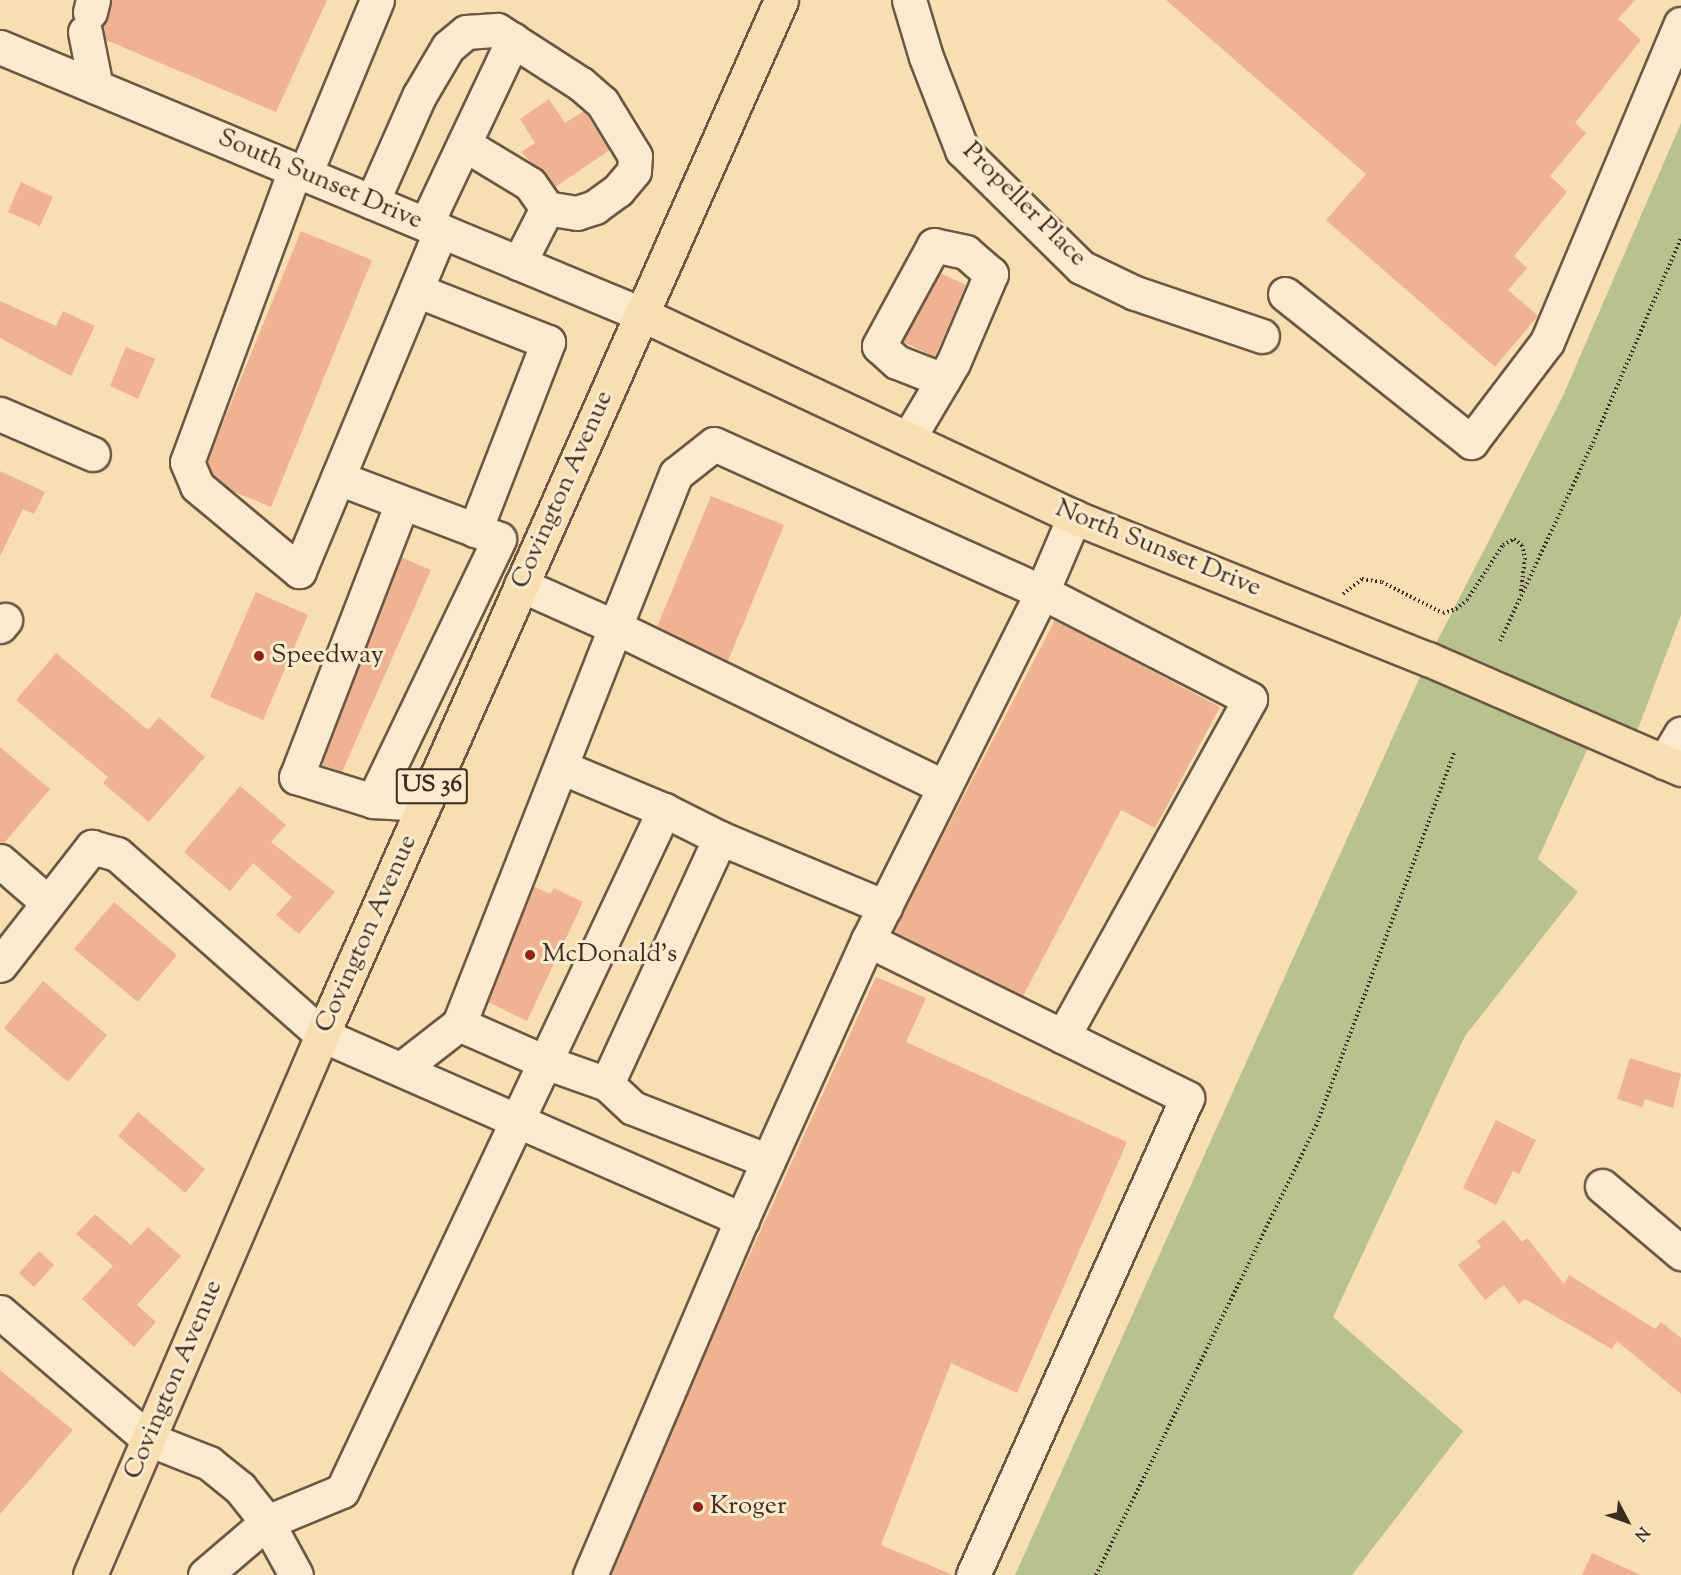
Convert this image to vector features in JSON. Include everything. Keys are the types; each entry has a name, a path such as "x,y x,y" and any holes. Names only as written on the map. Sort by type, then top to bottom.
{"main road":[{"name":"Covington Avenue","path":"90,1575 322,1035 781,0"},
{"name":"North Sunset Drive","path":"641,314 1074,517 1329,618 1672,765"}],"street":[{"path":"377,0 300,172 187,462 197,486 299,571 416,290 433,227 464,144 513,40"},
{"name":"Propeller Place","path":"909,0 926,57 962,150 1081,267 1135,293 1262,336"},
{"path":"89,15 96,87"},
{"path":"1284,294 1471,441 1547,342 1681,24"},
{"path":"372,202 419,96 448,47 466,32 497,30 602,102 635,156 634,171 618,190 595,207 577,213 547,208 530,184 464,144"},
{"name":"South Sunset Drive","path":"0,47 641,314"},
{"path":"519,263 547,208"},
{"path":"908,439 944,380 992,274 966,252 934,244 879,346 897,362 944,380"},
{"path":"373,801 487,535 548,342 416,290"},
{"path":"0,414 93,454"},
{"path":"401,1069 459,1024 676,474 714,444 1042,592 1250,699 1063,1036"},
{"path":"338,478 534,555"},
{"path":"402,502 296,777 373,801 424,804"},
{"path":"590,1575 742,1219 868,940 1042,592 1074,517"},
{"path":"521,585 615,627 944,787"},
{"path":"1672,765 1681,734"},
{"path":"561,767 664,810 720,838 885,907"},
{"path":"205,1575 267,1522 342,1491 664,810"},
{"path":"607,1084 720,838"},
{"path":"0,965 30,930 46,901 92,847 117,855 322,1035 742,1219"},
{"path":"0,861 46,901"},
{"path":"868,940 1187,1098 973,1575"},
{"path":"459,1024 546,1062 607,1084 633,1108 768,1161"},
{"path":"1602,1186 1681,1253"},
{"path":"0,1312 148,1439 209,1464 240,1488 267,1522 296,1575"}],"path":[{"path":"1500,641 1592,447 1681,238"},
{"path":"1329,618 1344,591 1362,579 1382,582 1443,613 1456,609 1467,600 1503,545 1514,539 1522,545 1525,558 1521,596"},
{"path":"1096,1575 1316,1126 1454,752"}],"green space":[{"path":"1681,123 1681,615 1631,747 1595,732 1538,859 1578,892 1465,1036 1333,1317 1463,1431 1352,1575 1015,1575 1428,659 1562,398"}],"building":[{"path":"111,0 327,0 276,112 106,40 102,26"},
{"path":"1166,0 1635,0 1618,19 1641,40 1575,123 1586,133 1550,176 1567,192 1514,256 1527,268 1508,290 1538,316 1495,367 1326,220 1366,174"},
{"path":"549,99 565,123 584,111 610,150 555,187 521,152 535,143 520,119"},
{"path":"21,182 53,197 40,226 8,212"},
{"path":"301,231 372,260 271,507 232,491 213,475 207,462"},
{"path":"940,273 966,285 935,357 903,342"},
{"path":"0,301 56,326 63,311 95,326 71,376 0,338"},
{"path":"126,347 155,359 138,399 110,386"},
{"path":"0,471 45,492 34,514 23,509 0,556"},
{"path":"711,496 784,525 728,661 657,627"},
{"name":"Speedway","path":"401,557 431,570 342,772 321,765"},
{"name":"Speedway","path":"256,592 308,615 263,720 210,697"},
{"path":"1055,620 1220,707 1155,828 1121,810 1023,996 893,932"},
{"path":"56,653 148,730 159,717 205,757 149,822 103,783 108,777 16,700"},
{"path":"0,747 50,789 4,843 0,843"},
{"path":"240,786 286,825 271,842 335,892 299,934 276,915 292,897 253,863 230,891 184,852"},
{"name":"McDonald's","path":"533,886 550,894 554,888 583,902 527,1021 488,1002"},
{"path":"114,902 177,955 138,1002 74,949"},
{"path":"876,977 926,998 906,1042 1127,1142 1017,1393 951,1363 881,1545 953,1575 610,1575 703,1357"},
{"path":"43,981 107,1035 68,1082 4,1028"},
{"path":"1630,1058 1681,1074 1673,1108 1645,1099 1642,1107 1617,1099"},
{"path":"138,1112 205,1169 185,1193 118,1136"},
{"path":"1496,1120 1536,1140 1519,1174 1513,1171 1496,1205 1463,1188"},
{"path":"95,1214 131,1245 148,1227 181,1256 137,1305 156,1322 134,1347 82,1299 113,1266 76,1234"},
{"path":"1504,1220 1522,1242 1527,1238 1564,1284 1569,1275 1655,1329 1661,1322 1681,1338 1681,1394 1617,1341 1612,1349 1525,1299 1519,1304 1504,1285 1485,1300 1458,1265 1481,1247 1477,1241"},
{"path":"39,1251 54,1265 34,1287 19,1273"},
{"path":"0,1370 73,1430 0,1514"},
{"path":"1592,1553 1641,1575 1582,1575"}],"place":[{"name":"Speedway","path":"259,656"},
{"name":"McDonald's","path":"530,955"},
{"name":"Kroger","path":"698,1507"}]}
